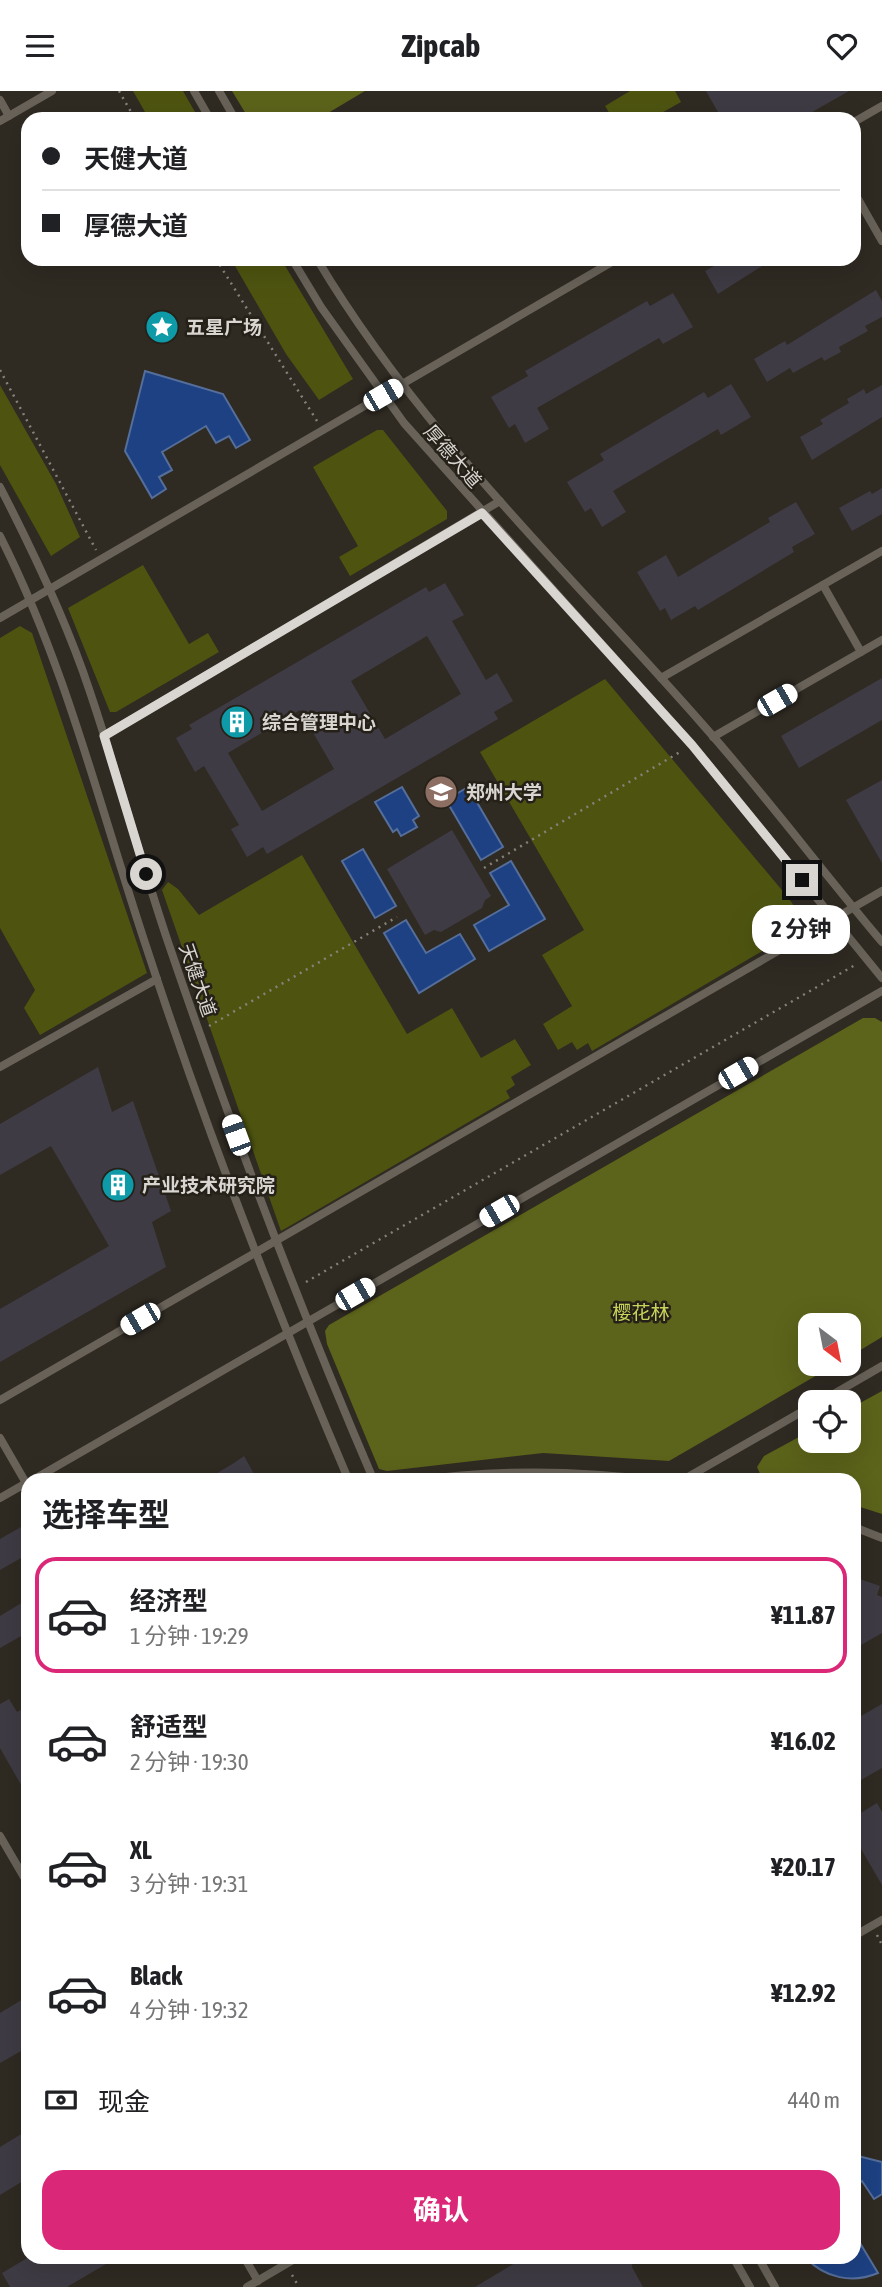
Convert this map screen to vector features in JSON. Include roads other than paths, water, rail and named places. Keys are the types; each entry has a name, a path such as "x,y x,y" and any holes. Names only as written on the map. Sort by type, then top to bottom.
{"lane":[{"path":"0,121 52,91"},
{"path":"194,91 206,112"},
{"path":"219,91 231,112"},
{"path":"0,100 9,116"},
{"path":"861,118 882,106"},
{"path":"861,204 882,241"},
{"name":"厚德大道","path":"296,266 321,307 411,432 692,745 882,978"},
{"name":"厚德大道","path":"321,266 401,384 500,501 713,737 882,942"},
{"path":"0,618 605,266"},
{"name":"天健大道","path":"0,487 49,589 90,690 200,1032 294,1288 371,1473"},
{"path":"104,736 500,501"},
{"name":"天健大道","path":"0,537 30,601 69,698 157,979 256,1252 346,1473"},
{"path":"661,678 881,553"},
{"path":"823,586 861,652"},
{"path":"713,737 882,640"},
{"path":"0,1400 882,891"},
{"path":"0,1067 157,979"},
{"path":"44,1473 882,991"},
{"path":"841,1390 882,1366"},
{"path":"695,1473 798,1414"},
{"path":"0,1438 22,1473"},
{"path":"476,1473 556,1473"},
{"path":"0,1498 21,1486"},
{"path":"861,1530 882,1538"},
{"path":"0,1836 21,1872"},
{"path":"861,1932 882,1920"},
{"path":"248,2264 258,2281"},
{"path":"247,2287 286,2264"},
{"path":"737,2264 750,2287"},
{"path":"762,2264 775,2287"}],"water":[{"path":"145,371 223,394 250,440 236,448 229,436 216,443 206,426 162,452 172,470 159,477 166,489 152,498 125,451"},
{"path":"402,787 419,816 413,820 417,827 401,836 397,829 393,832 375,802"},
{"path":"468,787 503,847 481,860 446,800"},
{"path":"363,849 396,906 375,918 342,861"},
{"path":"511,861 545,919 489,951 474,925 509,905 490,873"},
{"path":"406,920 426,953 460,934 475,959 419,993 384,933"},
{"path":"861,2157 882,2162 882,2194 874,2199 862,2181"},
{"path":"861,2245 878,2273 858,2278 839,2277 813,2265 861,2264"}],"place":[{"name":"五星广场","path":"162,327"},
{"name":"综合管理中心","path":"237,722"},
{"name":"郑州大学","path":"441,792"},
{"name":"产业技术研究院","path":"118,1185"}],"park label":[{"name":"樱花林","path":"641,1312"}]}
